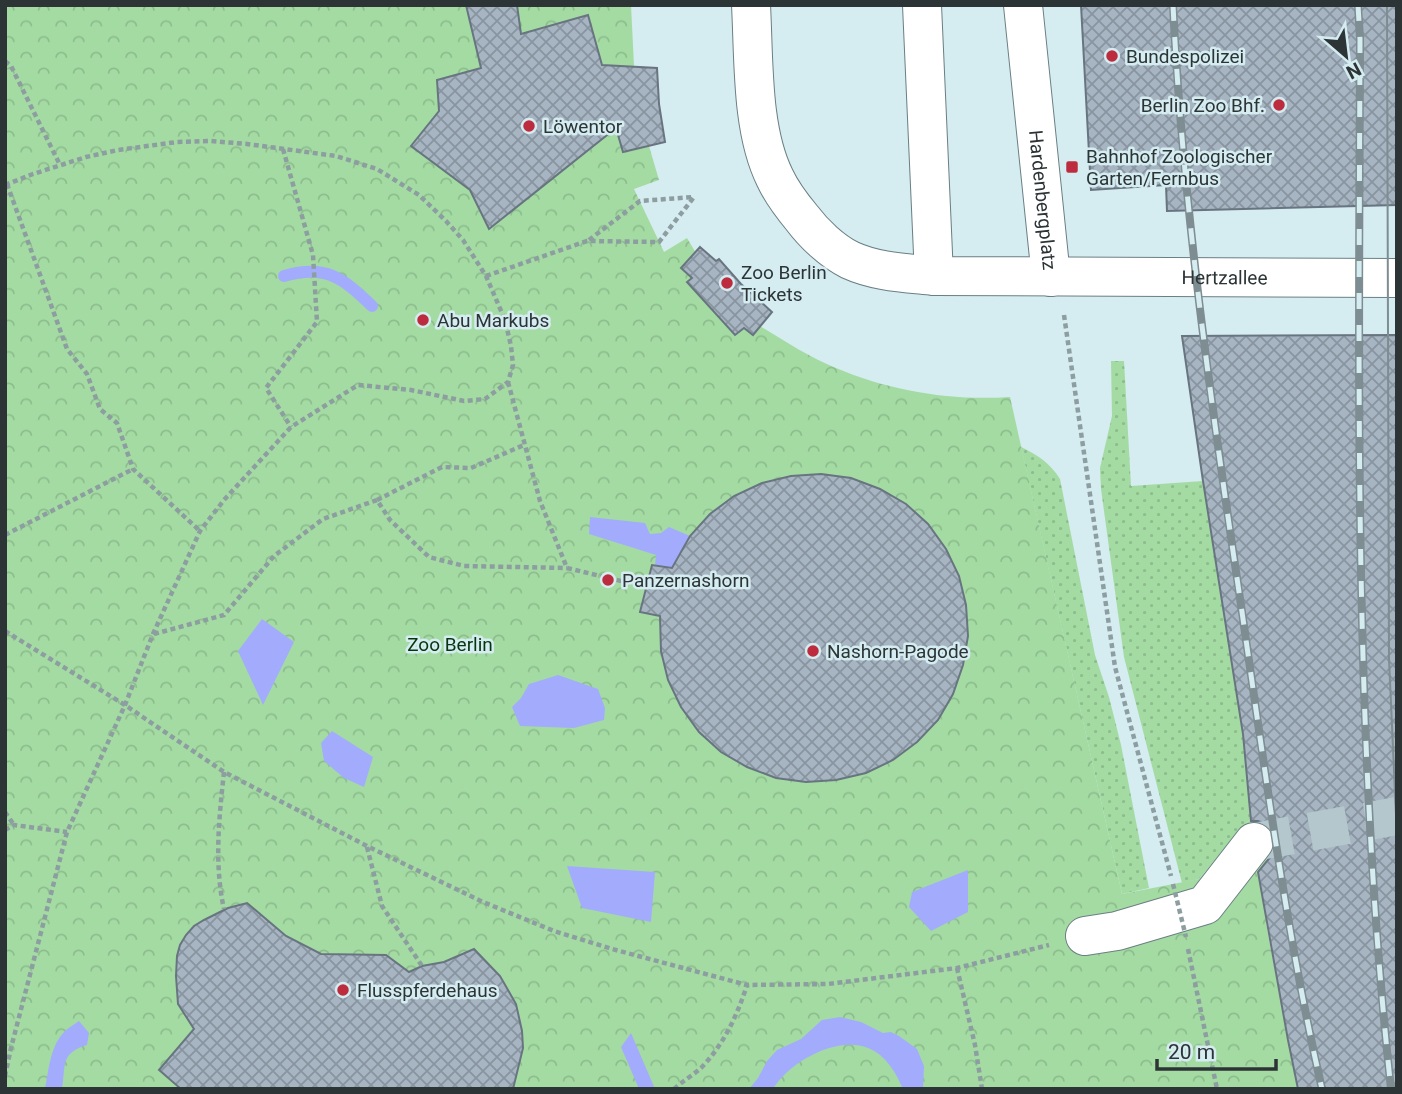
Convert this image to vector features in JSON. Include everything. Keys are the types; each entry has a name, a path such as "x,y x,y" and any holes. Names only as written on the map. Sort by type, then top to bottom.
{"street":[{"name":"Hardenbergplatz","path":"751,5 760,133 775,179 811,230 850,259 888,271 934,276 1051,277 1023,5"},
{"path":"922,5 934,276"},
{"name":"Hertzallee","path":"1051,277 1397,278"},
{"path":"1085,936 1117,931 1205,905 1254,842"}],"path":[{"path":"5,61 11,66 60,165"},
{"path":"200,531 133,469 117,423 100,409 87,374 67,349 6,185 60,165 118,150 177,142 211,141 336,156 377,169 419,195 463,240 486,276 505,320 512,346 513,365 508,382 540,501 567,568"},
{"path":"283,149 313,256 317,322 266,388 291,426"},
{"path":"486,276 587,241 640,201 694,197 659,242 587,241"},
{"path":"1066,322 1115,667 1186,937 1217,1089"},
{"path":"5,1076 66,832 125,705 153,634 200,531 224,500 291,426 358,385 411,390 464,401 485,399 508,382"},
{"path":"153,634 224,615 274,556 323,519 377,500 442,467 471,468 524,446"},
{"path":"5,535 133,469"},
{"path":"377,500 390,520 429,557 464,566 567,568 646,587"},
{"path":"5,631 125,705 224,772 483,902 554,931 612,948 747,985 828,984 957,968 1085,936"},
{"path":"224,772 218,831 224,909"},
{"path":"5,812 14,825"},
{"path":"5,830 14,825 66,832"},
{"path":"367,846 382,906 422,966"},
{"path":"957,968 982,1089"},
{"path":"674,1089 700,1069 724,1040 739,1010 747,985"}],"green space":[{"name":"Zoo Berlin","path":"5,5 631,5 634,66 657,68 665,142 649,146 659,180 634,189 664,252 687,238 705,268 719,259 741,284 772,312 760,326 836,368 878,383 921,393 1010,397 1122,894 1199,879 1251,818 1282,817 1397,893 1266,923 1298,1089 5,1089"},
{"path":"1111,361 1124,361 1131,486 1203,481 1243,734 1251,818 1199,879 1182,883 1124,657 1101,489 1100,468 1112,416"},
{"path":"1021,447 1043,460 1060,479 1095,655 1121,745 1149,888 1122,894"}],"water":[{"path":"590,517 645,523 650,534 661,533 669,527 690,536 671,570 655,566 656,555 589,534"},
{"path":"262,619 294,642 263,705 238,651"},
{"path":"558,675 598,689 605,708 604,720 574,728 520,726 512,707 529,684"},
{"path":"332,731 373,757 364,787 344,778 324,761 321,743"},
{"path":"567,866 655,872 651,922 582,908"},
{"path":"968,870 968,912 931,931 909,907 912,892"},
{"path":"840,1017 861,1022 883,1033 891,1032 917,1049 924,1066 923,1089 903,1089 894,1071 874,1051 856,1045 842,1045 802,1061 790,1069 773,1089 749,1089 777,1050 801,1039 822,1020"},
{"path":"79,1021 89,1033 87,1045 68,1056 62,1089 45,1089 56,1044 65,1031"},
{"path":"631,1033 655,1089 639,1089 621,1047"}],"building":[{"name":"Löwentor","path":"466,5 517,5 521,34 588,15 602,65 657,68 665,142 623,152 616,128 489,229 470,190 411,146 439,111 437,80 481,68"},
{"name":"Berlin Zoo Bhf.","path":"1081,5 1397,5 1397,205 1167,211 1166,185 1091,190"},
{"path":"700,247 716,261 719,259 741,284 772,312 753,335 744,328 735,335 687,282 692,278 681,268"},
{"path":"1397,335 1397,1089 1298,1089 1258,872 1272,855 1276,844 1274,834 1267,824 1251,821 1243,734 1182,336"},
{"path":"821,474 851,478 880,489 906,504 928,524 946,549 959,576 966,605 968,636 963,665 953,694 938,720 917,742 893,760 866,773 836,780 806,782 776,778 747,767 721,752 699,732 681,707 668,680 661,651 660,616 640,612 652,565 672,568 690,536 710,514 734,496 762,483 791,476"},
{"name":"Flusspferdehaus","path":"247,903 286,936 321,954 386,955 409,972 422,966 444,962 474,949 500,976 516,1004 523,1048 513,1089 181,1089 159,1070 194,1029 178,1004 176,976 180,945 194,926 228,908"}],"waterway":[{"path":"284,276 311,272 333,276 372,306"}],"tunnel":[{"path":"1254,842 1397,816"}],"tram line":[{"path":"1387,5 1389,659 1397,837"}],"railway":[{"path":"1173,5 1191,233 1220,461 1277,851 1322,1089"},
{"path":"1358,5 1359,433 1364,696 1370,827 1391,1089"}],"place":[{"name":"Bundespolizei","path":"1112,56"},
{"name":"Berlin Zoo Bhf.","path":"1279,105"},
{"name":"Löwentor","path":"529,126"},
{"name":"Bahnhof Zoologischer Garten/Fernbus","path":"1072,167"},
{"name":"Zoo Berlin Tickets","path":"727,283"},
{"name":"Abu Markubs","path":"423,320"},
{"name":"Panzernashorn","path":"608,580"},
{"name":"Nashorn-Pagode","path":"813,651"},
{"name":"Flusspferdehaus","path":"343,990"}]}
